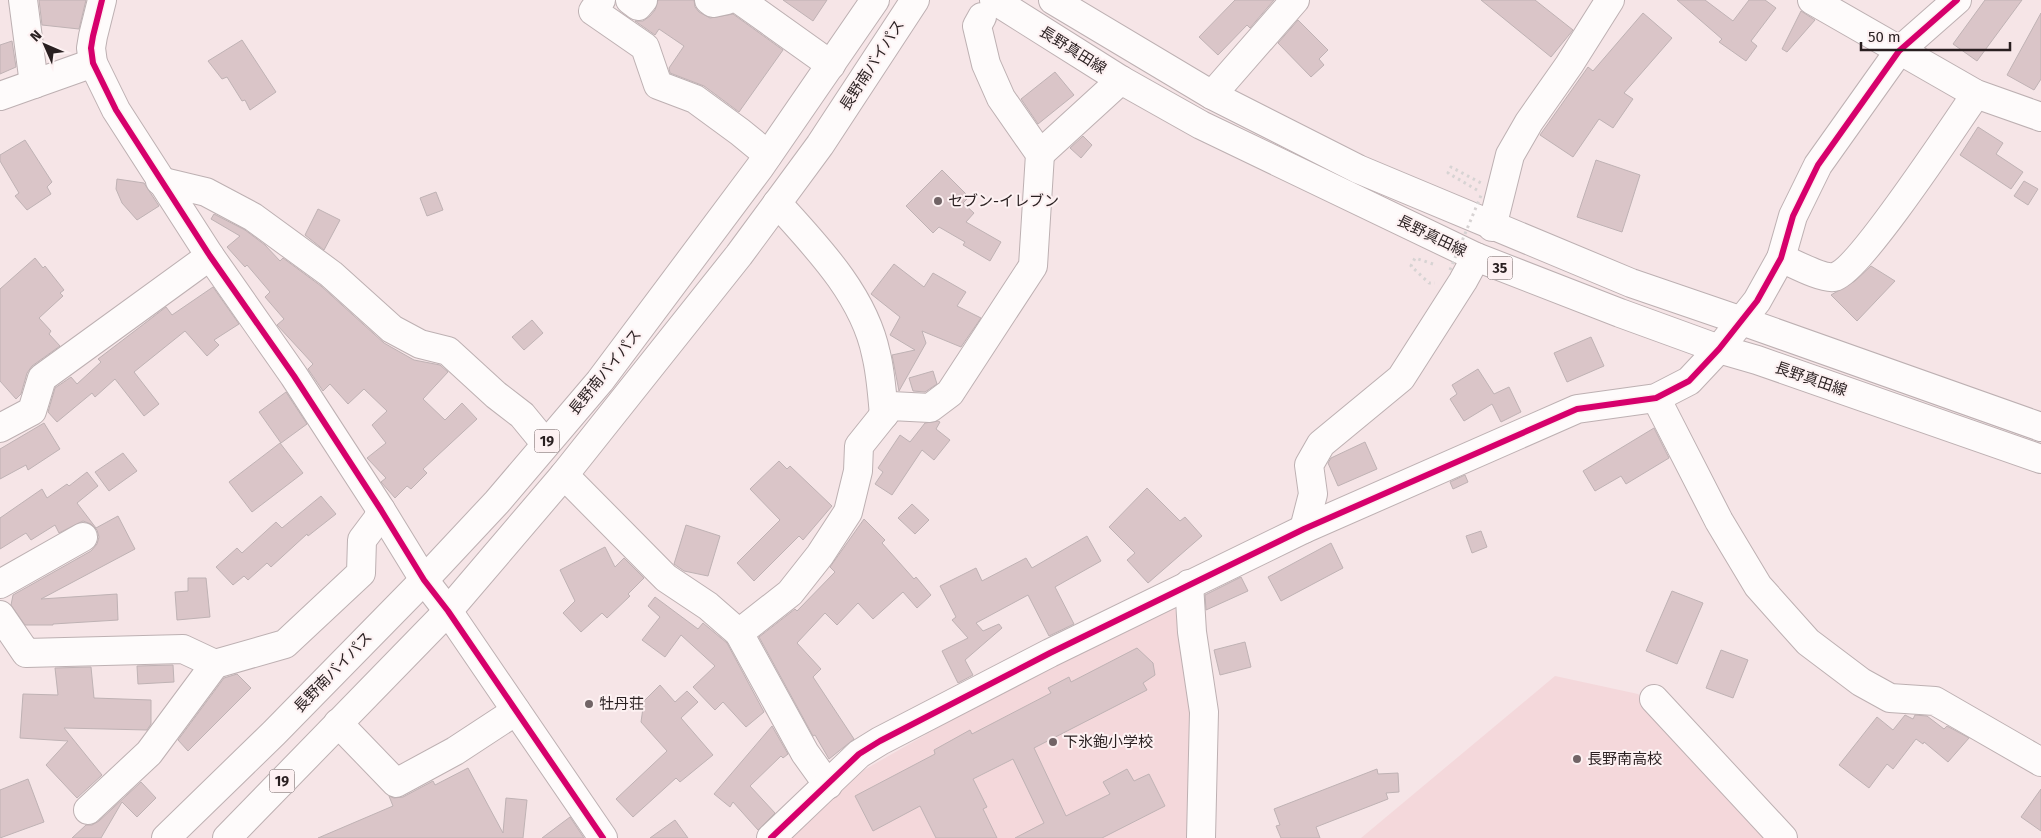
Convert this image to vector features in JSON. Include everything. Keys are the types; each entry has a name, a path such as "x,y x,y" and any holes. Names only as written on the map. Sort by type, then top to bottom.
{"main road":[{"path":"23,0 34,84"},
{"path":"102,0 91,48 93,63 116,110 210,256 294,376 424,580 448,611 603,838"},
{"path":"601,0 593,11 645,47 658,85 694,99 768,155"},
{"path":"630,0 638,6 643,0"},
{"path":"709,0 713,3 727,0"},
{"path":"740,0 831,65"},
{"name":"長野南バイパス","path":"166,838 274,733 424,580 497,502 545,443 600,381 695,256 768,155 875,0"},
{"name":"長野南バイパス","path":"227,838 448,611 564,475 739,255 820,145 915,0"},
{"name":"長野真田線","path":"1053,0 1212,96 1358,169 1492,227 1631,284 1742,320 2041,427"},
{"path":"1212,96 1296,0"},
{"path":"1492,227 1510,155 1529,122 1569,65 1610,0"},
{"path":"1812,0 1976,94 2041,117"},
{"path":"771,838 859,754 880,741 1058,649 1304,529 1577,409 1656,398 1689,381 1719,349 1757,301 1781,258 1793,216 1818,165 1899,51 1957,0"},
{"path":"739,633 790,593 820,555 848,512 858,471 858,446 891,406 930,408 950,393 1033,266 1040,154 1001,98 986,64 977,26 988,9"},
{"name":"長野真田線","path":"988,9 1121,80 1200,125 1476,257 1719,349 1757,360 2041,459"},
{"path":"0,96 93,63"},
{"path":"1040,154 1121,80"},
{"path":"1781,258 1828,278 1837,276 1863,252 1904,198 1976,94"},
{"path":"160,181 206,192 253,217 331,274 392,329 420,344 448,351 496,395 522,415 545,443"},
{"path":"777,203 828,259 864,318 876,354 884,415"},
{"path":"0,428 32,411 42,378 210,256"},
{"path":"1304,529 1313,494 1309,465 1321,444 1401,378 1463,282 1476,257"},
{"path":"1656,398 1719,521 1758,586 1808,642 1861,682 1890,698 1935,701 2041,762"},
{"path":"564,475 666,578 708,606 739,633 805,753 828,785"},
{"path":"88,810 149,753 216,664 285,644 361,573 362,540 377,520 381,510"},
{"path":"0,584 83,537"},
{"path":"1189,584 1192,632 1204,712 1200,838"},
{"path":"0,615 26,653 183,648 216,664"},
{"path":"1654,699 1782,838"},
{"path":"338,723 396,783 455,751 516,712"}],"path":[{"path":"1442,284 1429,282 1411,266 1414,258 1450,270 1482,193 1448,173 1451,167 1483,185"}],"shaded area":[{"name":"下氷鉋小学校","path":"1174,603 1195,714 1187,838 781,838 864,770 993,696"},
{"name":"長野南高校","path":"1555,676 1638,694 1772,838 1361,838"}],"building":[{"path":"39,0 86,0 79,29 42,25"},
{"path":"658,0 694,0 695,7 699,12 710,18 733,14 783,50 739,112 704,86 670,73 669,68 684,46 659,29 655,35 635,21 643,21 650,16 655,10"},
{"path":"783,0 827,0 813,21"},
{"path":"1235,0 1274,0 1250,28 1247,25 1218,55 1199,37"},
{"path":"1481,0 1535,0 1573,30 1551,57"},
{"path":"1677,0 1705,0 1733,21 1749,0 1765,0 1776,8 1751,41 1757,46 1746,61 1719,42 1722,39"},
{"path":"1985,0 2022,0 1977,61 1953,44"},
{"path":"1801,11 1815,20 1787,52 1782,49"},
{"path":"1643,13 1672,38 1624,93 1633,99 1613,128 1599,119 1573,157 1540,135 1588,67 1593,71"},
{"path":"2041,13 2041,79 2034,90 2007,75"},
{"path":"1298,20 1328,50 1319,59 1324,65 1311,77 1278,43"},
{"path":"242,40 276,92 250,110 245,100 242,101 227,77 222,79 208,61"},
{"path":"12,41 16,67 0,74 0,45"},
{"path":"1055,72 1074,95 1038,124 1021,99"},
{"path":"1978,127 2003,143 1996,154 2023,172 2011,189 1960,155"},
{"path":"1083,136 1092,145 1081,158 1070,148"},
{"path":"25,140 52,182 47,187 51,194 27,210 15,196 19,193 0,161 0,155"},
{"path":"1596,160 1640,175 1622,232 1577,217"},
{"path":"942,170 969,197 963,203 974,213 966,222 1001,242 990,261 963,245 965,242 939,227 933,233 906,206"},
{"path":"117,179 144,183 159,206 137,220 122,203 116,189"},
{"path":"2024,181 2038,189 2028,205 2014,196"},
{"path":"436,192 443,210 427,216 420,198"},
{"path":"318,209 340,220 324,250 305,235"},
{"path":"214,214 245,230 265,245 280,261 283,258 321,286 384,343 414,360 440,365 448,372 423,399 445,420 462,403 477,419 423,469 427,473 411,489 407,486 395,498 381,482 386,478 367,458 386,443 372,425 387,411 364,389 348,404 330,384 323,391 308,369 313,364 277,325 284,319 265,297 270,292 247,265 245,267 227,247 240,236 211,219"},
{"path":"35,258 43,268 45,266 64,290 60,293 63,296 39,318 51,331 49,334 60,346 32,366 27,373 21,394 16,399 0,381 0,289"},
{"path":"894,264 924,287 933,273 966,292 957,306 981,318 961,347 922,331 926,343 899,391 892,355 915,350 890,335 900,317 871,294"},
{"path":"1871,266 1895,281 1857,321 1831,295 1855,281"},
{"path":"213,287 239,324 214,340 219,345 207,356 185,331 134,372 159,404 144,416 115,379 95,397 92,393 57,422 48,412 55,388 71,377 77,384 101,362 98,359 166,307 172,315"},
{"path":"532,320 543,333 524,350 512,337"},
{"path":"1591,337 1604,366 1567,382 1554,353"},
{"path":"1478,369 1494,394 1509,387 1521,412 1501,422 1492,404 1464,421 1450,399 1457,394 1452,385"},
{"path":"933,371 937,384 925,392 913,391 909,378"},
{"path":"286,392 307,424 281,443 259,412"},
{"path":"940,422 936,429 950,440 934,460 922,450 892,495 875,484 883,472 878,468 900,435 910,442 925,423"},
{"path":"44,423 60,449 28,470 26,465 0,479 0,449"},
{"path":"1654,428 1669,458 1626,484 1621,476 1595,491 1583,471"},
{"path":"1365,442 1377,469 1338,486 1328,463 1331,458"},
{"path":"280,443 303,473 252,512 229,482"},
{"path":"123,453 137,471 109,491 95,472"},
{"path":"779,461 787,469 790,466 832,506 803,540 799,536 754,581 737,563 780,520 750,489"},
{"path":"87,472 98,486 77,503 96,528 118,516 135,549 41,599 117,594 118,620 53,625 25,625 11,605 13,595 91,551 97,544 99,537 97,530 91,524 83,521 59,533 55,525 31,540 26,533 0,549 0,518 42,489 47,498 67,484 69,486"},
{"path":"1465,475 1468,482 1453,489 1450,482"},
{"path":"1147,488 1180,521 1185,517 1202,536 1148,583 1127,560 1135,553 1109,527"},
{"path":"321,496 336,514 308,536 307,534 271,567 267,563 248,580 244,576 233,585 216,567 237,548 242,553 276,522 282,528"},
{"path":"912,504 929,520 915,534 898,518"},
{"path":"864,519 885,540 882,543 931,595 917,608 903,592 873,619 858,603 837,625 825,613 797,643 821,669 813,677 854,739 829,759 815,735 813,736 759,637 795,609 797,611 835,572 830,567"},
{"path":"686,525 720,536 708,576 684,571 674,564"},
{"path":"1481,531 1487,547 1472,553 1466,536"},
{"path":"1087,536 1101,561 1055,587 1074,624 1049,636 1028,595 976,623 983,631 999,624 1002,628 965,660 973,675 958,683 942,651 968,638 952,620 956,617 940,586 976,568 982,581 1026,558 1032,568"},
{"path":"1331,543 1343,568 1281,601 1268,577"},
{"path":"605,547 615,567 624,558 644,578 628,594 630,596 607,618 602,613 581,632 563,613 575,601 560,570"},
{"path":"1241,577 1248,591 1206,610 1205,595"},
{"path":"188,578 206,578 210,617 177,620 175,592 188,591"},
{"path":"1672,591 1703,603 1677,664 1646,651"},
{"path":"655,597 698,629 703,623 727,643 764,712 746,727 723,702 715,710 693,687 715,666 681,635 665,657 642,640 660,617 648,606"},
{"path":"1245,642 1251,667 1220,675 1214,650"},
{"path":"1137,648 1153,663 1155,675 1143,683 1147,690 1034,748 1066,816 1110,794 1103,782 1127,769 1134,781 1149,774 1165,806 1102,838 1015,838 1044,823 1013,759 973,779 987,807 983,809 997,838 936,838 920,806 873,831 855,796 935,754 934,750 970,730 972,734 1051,693 1048,688 1069,677 1071,682"},
{"path":"1721,650 1748,660 1733,698 1706,688"},
{"path":"173,665 174,682 138,684 137,666"},
{"path":"91,667 94,698 151,700 151,724 147,730 64,728 102,775 77,798 46,765 68,741 20,738 23,694 58,695 55,668"},
{"path":"237,674 251,688 188,751 178,740 224,678"},
{"path":"660,685 675,702 687,691 698,702 681,718 713,755 680,782 676,778 633,817 616,799 667,751 641,722 644,701"},
{"path":"1905,715 1913,719 1915,715 1927,716 1944,729 1947,726 1969,738 1948,762 1924,742 1923,744 1916,739 1893,769 1887,764 1869,788 1839,765 1877,717 1893,730"},
{"path":"772,726 788,754 783,758 781,756 750,786 775,813 758,830 733,802 730,807 714,794"},
{"path":"468,768 503,833 506,798 527,800 523,838 318,838 393,806 389,796 394,798 403,797 433,781 435,785"},
{"path":"1377,769 1378,774 1398,773 1399,792 1386,793 1388,799 1316,827 1320,838 1281,838 1276,826 1280,825 1274,809"},
{"path":"28,779 44,822 0,838 0,790"},
{"path":"141,782 156,798 137,817 122,802 101,838 72,838 86,825 92,825 99,821"},
{"path":"2041,789 2041,831 2021,817"},
{"path":"570,817 584,838 542,838"},
{"path":"675,820 688,838 650,838"}],"cycle path":[{"path":"102,0 91,48 93,63 116,110 210,256 294,376 424,580 448,611 603,838"},
{"path":"771,838 859,754 880,741 1050,653 1304,529 1577,409 1656,398 1689,381 1719,349 1757,301 1781,258 1793,216 1818,165 1899,51 1957,0"}],"place":[{"name":"セブン-イレブン","path":"938,201"},
{"name":"牡丹荘","path":"589,704"},
{"name":"下氷鉋小学校","path":"1053,742"},
{"name":"長野南高校","path":"1577,759"}]}
